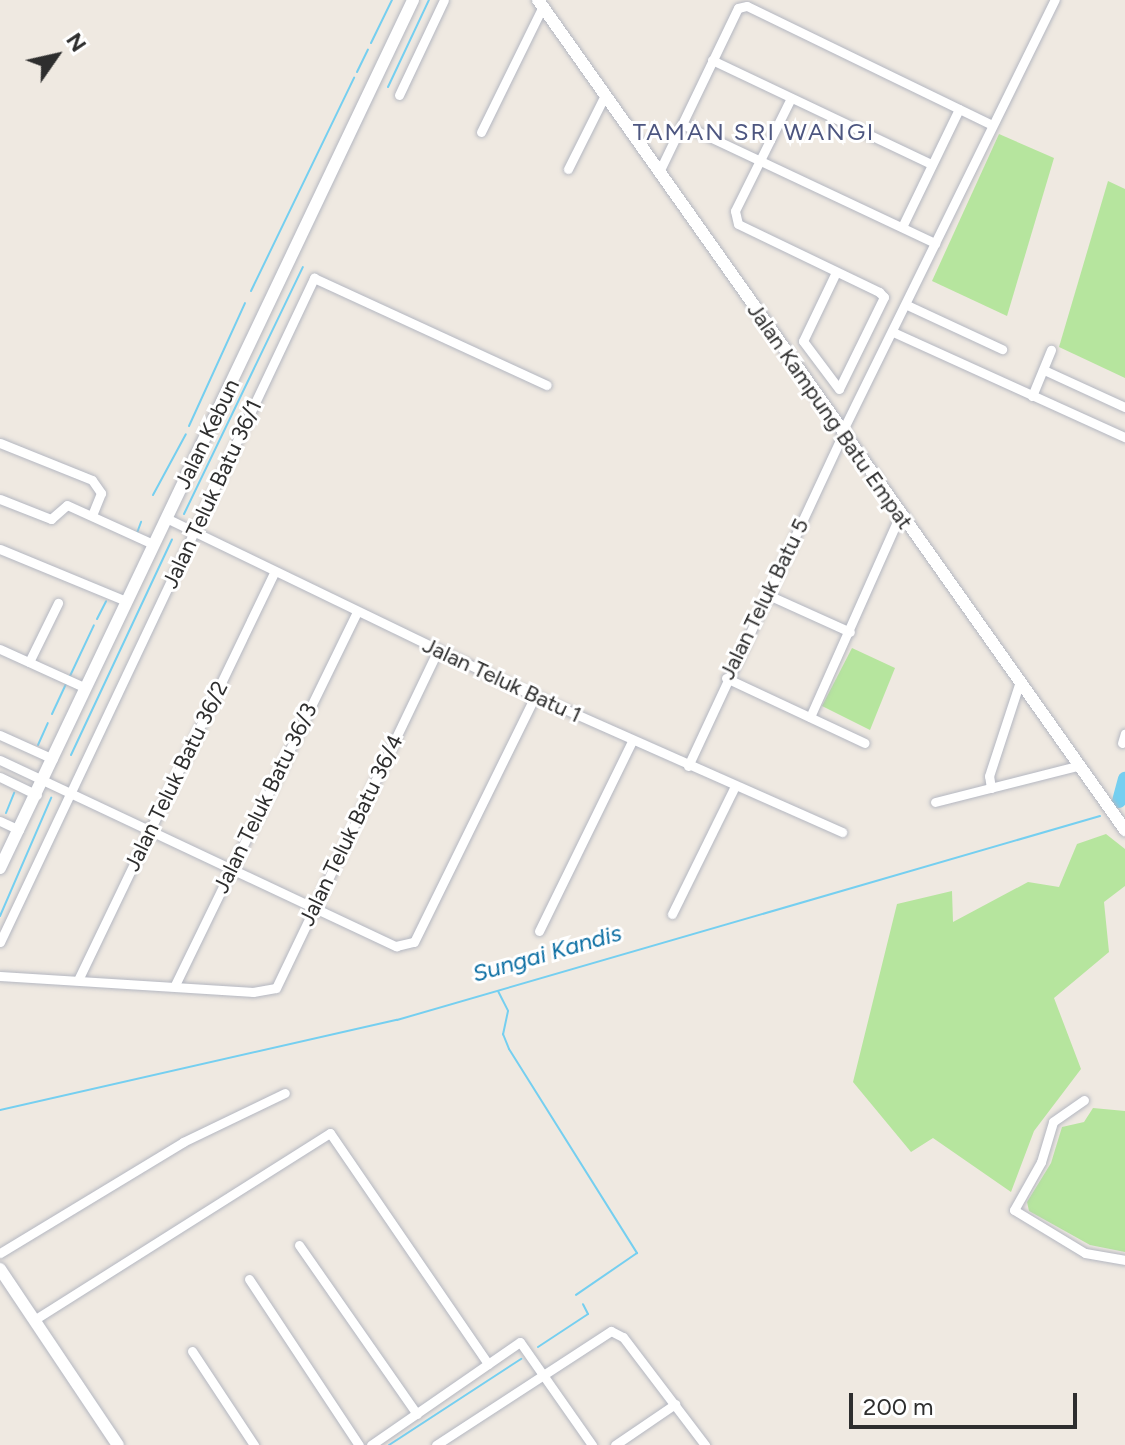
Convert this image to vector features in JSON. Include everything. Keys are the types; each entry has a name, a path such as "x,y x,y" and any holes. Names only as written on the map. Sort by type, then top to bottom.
{"main road":[{"name":"Jalan Kebun","path":"1,865 37,795 126,601 413,0"},
{"name":"Jalan Kampung Batu Empat","path":"540,3 1125,830"},
{"path":"0,1269 118,1445"}],"street":[{"path":"399,95 444,0"},
{"name":"Jalan Teluk Batu 5","path":"688,766 726,678 842,433 1055,0"},
{"path":"481,132 540,3"},
{"path":"659,172 738,8 747,6 992,125"},
{"path":"712,60 931,164"},
{"path":"568,169 605,95"},
{"path":"791,98 735,211 738,224 836,272 884,297 844,387 832,386 803,341 836,272"},
{"path":"902,227 959,109"},
{"path":"682,124 935,243"},
{"name":"Jalan Teluk Batu 36/1","path":"0,942 314,278 547,385"},
{"path":"907,305 1002,349"},
{"path":"893,332 1125,437"},
{"path":"1032,396 1051,350"},
{"path":"1044,370 1125,407"},
{"path":"0,443 92,480 101,493 92,515"},
{"path":"0,499 46,519 67,505 153,544"},
{"path":"810,717 900,515"},
{"name":"Jalan Teluk Batu 1","path":"166,518 274,573 535,696 842,832"},
{"path":"0,549 126,601"},
{"name":"Jalan Teluk Batu 36/2","path":"78,980 274,573"},
{"path":"766,594 850,632"},
{"path":"29,662 58,603"},
{"name":"Jalan Teluk Batu 36/3","path":"175,985 357,612"},
{"path":"0,649 86,688"},
{"name":"Jalan Teluk Batu 36/4","path":"175,985 253,992 276,988 438,650"},
{"path":"726,678 865,743"},
{"path":"991,788 989,776 1019,684"},
{"path":"0,760 396,946 414,942 535,696"},
{"path":"0,735 53,759"},
{"path":"539,931 632,741"},
{"path":"935,802 1077,766"},
{"path":"0,777 37,795"},
{"path":"672,914 735,786"},
{"path":"0,821 19,830"},
{"path":"0,976 175,985"},
{"path":"0,1253 183,1142 285,1093"},
{"path":"1084,1100 1053,1122 1041,1162 1014,1210 1085,1253 1125,1260"},
{"path":"34,1320 330,1133 488,1364"},
{"path":"299,1245 417,1414"},
{"path":"249,1279 359,1445"},
{"path":"436,1445 611,1331 623,1337 705,1445"},
{"path":"371,1445 520,1342 592,1445"},
{"path":"192,1351 254,1445"},
{"path":"615,1445 675,1404"}],"green space":[{"path":"999,134 1054,158 1007,316 932,281"},
{"path":"1108,181 1125,189 1125,378 1059,347"},
{"path":"852,648 895,668 870,730 822,706"},
{"path":"1106,834 1125,849 1125,886 1104,902 1109,952 1054,998 1081,1069 1034,1131 1011,1192 933,1138 911,1152 853,1082 897,904 952,891 953,922 1028,882 1059,887 1077,844"},
{"path":"1093,1108 1125,1111 1125,1252 1090,1245 1029,1211 1027,1202 1051,1163 1062,1127 1084,1122"}],"waterway":[{"path":"371,43 392,0"},
{"path":"388,87 429,0"},
{"path":"357,72 368,49"},
{"path":"251,291 354,78"},
{"path":"184,514 303,267"},
{"path":"189,426 245,303"},
{"path":"153,495 186,434"},
{"path":"137,533 141,522"},
{"path":"71,755 172,539"},
{"path":"97,619 106,601"},
{"path":"70,676 94,625"},
{"path":"52,714 67,682"},
{"path":"38,745 48,723"},
{"name":"Sungai Kandis","path":"1119,801 1125,779"},
{"path":"6,813 14,793"},
{"path":"0,916 51,798"},
{"name":"Sungai Kandis","path":"0,1110 397,1020 1100,816"},
{"path":"498,991 508,1011 503,1034 509,1049 637,1253 576,1295"},
{"path":"538,1347 588,1314 583,1304"},
{"path":"389,1445 521,1359"}],"district":[{"name":"TAMAN SRI WANGI","path":"754,132"}]}
